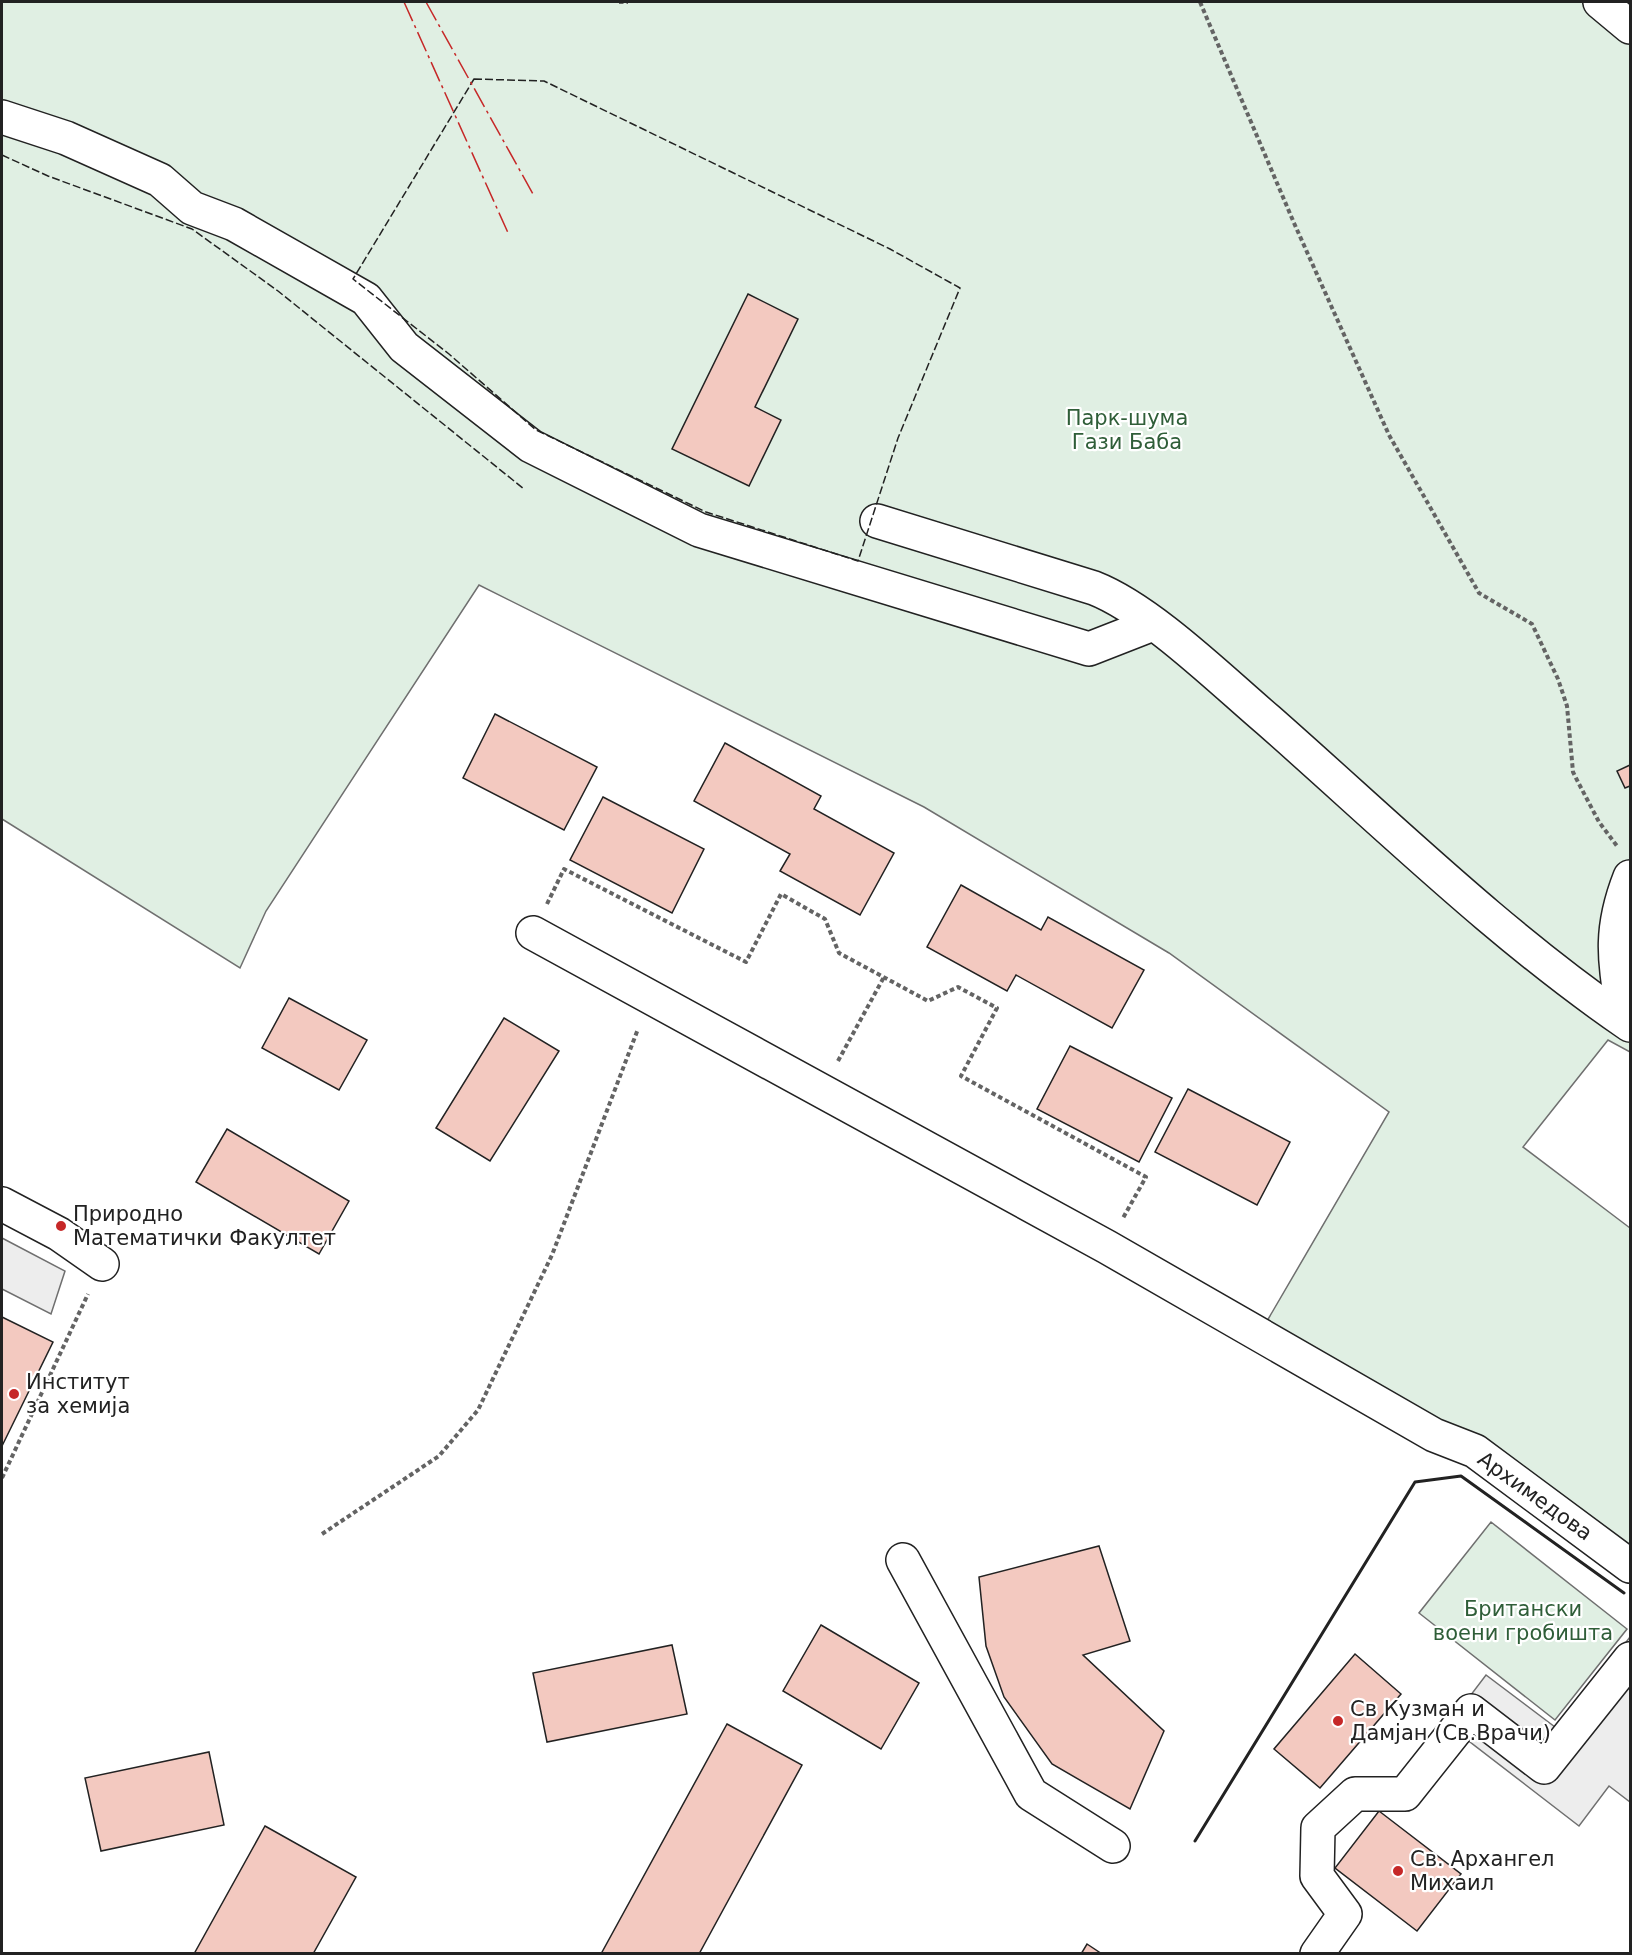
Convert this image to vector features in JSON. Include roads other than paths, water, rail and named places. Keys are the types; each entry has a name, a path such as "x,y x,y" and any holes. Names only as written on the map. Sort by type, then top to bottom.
{"street":[{"path":"1600,2 1630,27"},
{"path":"2,117 66,138 160,180 192,208 234,224 366,299 404,347 531,446 699,530 1089,649 1153,624"},
{"path":"877,521 1094,588 1125,604 1153,624 1244,699 1472,900 1627,1023"},
{"path":"1625,864 1614,944 1627,1023"},
{"name":"Архимедова","path":"533,933 651,995 1107,1248 1434,1435 1475,1451 1630,1566"},
{"path":"2,1203 58,1234 102,1264"},
{"path":"903,1560 1031,1794 1113,1846"},
{"path":"1317,1953 1346,1914 1317,1876 1318,1828 1354,1794 1405,1794 1471,1711 1544,1767 1630,1659"}],"place":[{"name":"Природно Математички Факултет","path":"61,1226"},
{"name":"Институт за хемија","path":"14,1394"},
{"name":"Св Кузман и Дамјан (Св.Врачи)","path":"1338,1721"},
{"name":"Св. Архангел Михаил","path":"1398,1871"}],"park label":[{"name":"Парк-шума Гази Баба","path":"1127,430"},
{"name":"Британски воени гробишта","path":"1523,1621"}]}
